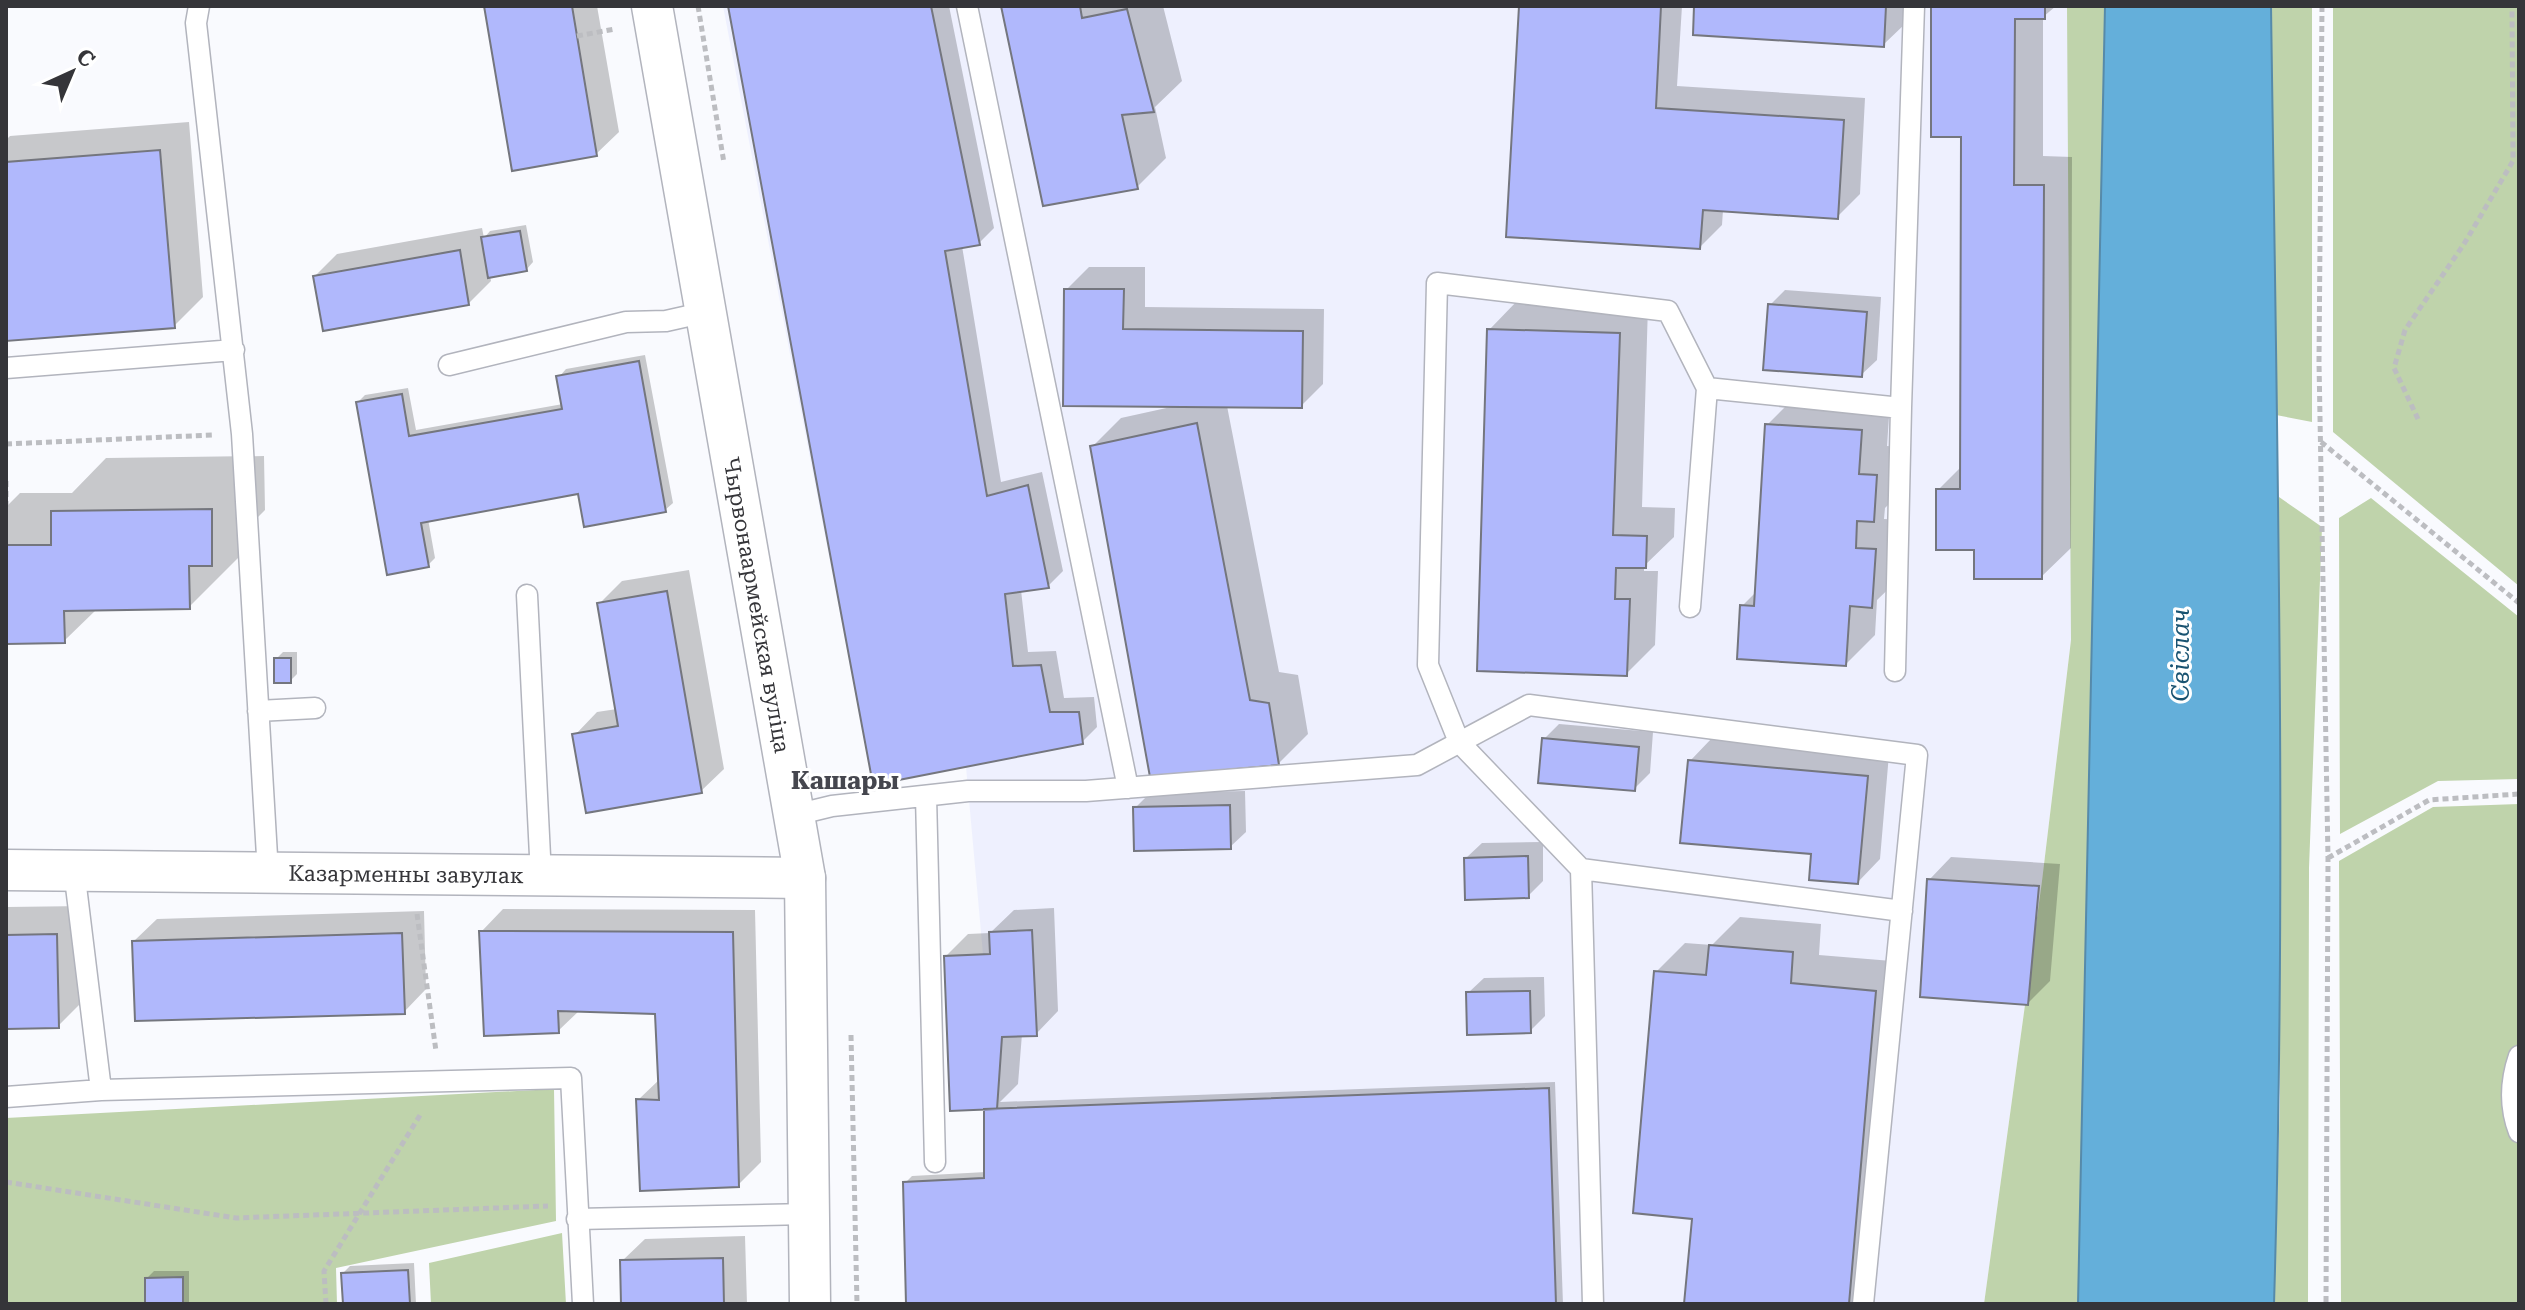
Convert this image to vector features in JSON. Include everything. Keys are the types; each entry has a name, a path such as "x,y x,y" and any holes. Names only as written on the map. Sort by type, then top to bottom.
{"street":[{"name":"Чырвонаармейская вуліца","path":"652,6 805,878 810,1304"},
{"name":"Казарменны завулак","path":"6,870 805,878"}],"lane":[{"path":"199,6 196,23 201,74 242,434 268,873"},
{"path":"967,6 1128,788"},
{"path":"1895,671 1914,6"},
{"path":"1690,607 1707,388 1668,311 1437,283 1428,665 1459,742 1581,869 1902,911"},
{"path":"449,365 626,322 666,321 706,312"},
{"path":"6,368 234,350"},
{"path":"1707,388 1901,408"},
{"path":"527,595 541,876"},
{"path":"795,815 832,806 968,791 1128,788 1417,765 1529,705 1917,755 1863,1304"},
{"path":"258,711 315,708"},
{"path":"926,796 935,1162"},
{"path":"1581,869 1593,1304"},
{"path":"74,870 101,1090"},
{"path":"2519,1056 2512,1079 2513,1115 2519,1132"},
{"path":"6,1097 101,1090 571,1078 583,1304"},
{"path":"577,1212 809,1214"}],"path":[{"path":"2322,6 2321,442 2328,858 2326,1304"},
{"path":"2418,419 2394,368 2405,330 2464,244 2513,161 2512,6"},
{"path":"614,17 618,44"},
{"path":"577,36 616,29"},
{"path":"6,444 242,434"},
{"path":"2321,442 2519,603"},
{"path":"6,481 6,509"},
{"path":"2328,858 2429,800 2519,794"},
{"path":"326,1304 324,1271 440,1082 411,874"},
{"path":"6,1182 236,1218 577,1212"}],"shaded area":[{"path":"723,6 2071,6 2071,640 2042,881 1984,1304 907,1304 903,1182 984,1177 984,1109 950,1111 944,956 983,954 966,767 873,785"}],"green space":[{"path":"2067,6 2105,6 2078,1304 1984,1304 2042,881 2071,640"},
{"path":"2271,6 2312,6 2312,422 2276,415"},
{"path":"2333,6 2519,6 2519,586 2333,432"},
{"path":"2279,497 2322,527 2309,868 2308,1304 2274,1304 2280,1098"},
{"path":"2371,498 2519,617 2519,779 2438,781 2340,834 2339,518"},
{"path":"2519,804 2519,1304 2341,1304 2339,861 2433,807"},
{"path":"554,1089 556,1221 336,1268 337,1304 6,1304 6,1118"},
{"path":"562,1233 566,1304 431,1304 429,1263"}],"water":[{"name":"Свіслач","path":"2105,6 2271,6 2280,818 2274,1304 2078,1304"}],"building":[{"path":"484,6 572,6 597,156 512,171"},
{"path":"728,6 931,6 980,245 945,251 987,496 1028,485 1049,588 1005,594 1013,666 1041,665 1050,712 1079,712 1083,744 873,785"},
{"path":"1001,6 1080,6 1082,18 1127,9 1154,112 1122,115 1138,189 1043,206"},
{"path":"1519,6 1661,6 1656,108 1844,120 1838,219 1703,210 1700,249 1506,237"},
{"path":"1694,6 1886,6 1884,47 1693,35"},
{"path":"1931,6 2045,6 2045,19 2015,19 2014,185 2044,185 2042,579 1974,579 1974,550 1936,550 1936,489 1960,489 1961,137 1931,137"},
{"path":"160,150 175,328 6,341 6,162"},
{"path":"520,231 527,271 488,278 481,237"},
{"path":"460,250 469,305 323,331 313,276"},
{"path":"1064,289 1124,289 1123,329 1303,331 1302,408 1063,406"},
{"path":"1768,304 1867,312 1862,377 1763,370"},
{"path":"1487,329 1620,333 1613,535 1647,536 1646,568 1616,568 1615,599 1630,599 1627,676 1477,671"},
{"path":"639,361 666,512 584,527 578,494 421,523 429,567 387,575 356,402 402,394 409,436 562,409 556,376"},
{"path":"1197,423 1250,700 1269,703 1279,765 1150,777 1090,446"},
{"path":"1765,424 1862,430 1859,474 1877,475 1874,522 1857,521 1856,548 1876,549 1872,608 1850,606 1846,666 1737,659 1740,605 1754,606"},
{"path":"212,509 212,566 189,566 190,609 64,611 65,643 6,644 6,545 51,545 51,511"},
{"path":"667,591 702,793 586,813 572,734 618,726 597,603"},
{"path":"274,658 291,658 291,683 274,683"},
{"path":"1542,738 1639,747 1635,791 1538,783"},
{"path":"1688,760 1868,776 1858,884 1809,880 1811,854 1680,843"},
{"path":"1230,805 1231,849 1134,851 1133,807"},
{"path":"1528,856 1529,898 1465,900 1464,858"},
{"path":"1927,879 2039,886 2028,1005 1920,997"},
{"path":"1032,930 1037,1036 1002,1037 997,1109 950,1111 944,956 990,954 989,932"},
{"path":"479,931 733,932 739,1187 640,1191 636,1099 659,1100 655,1014 558,1011 559,1033 484,1036"},
{"path":"402,933 405,1014 135,1021 132,941"},
{"path":"57,934 59,1028 6,1029 6,935"},
{"path":"1709,945 1793,952 1791,983 1876,991 1849,1304 1684,1304 1692,1219 1633,1213 1654,971 1706,975"},
{"path":"1530,991 1531,1033 1467,1035 1466,992"},
{"path":"1549,1088 1556,1304 906,1304 903,1182 984,1178 984,1109"},
{"path":"723,1258 724,1304 621,1304 620,1260"},
{"path":"408,1270 410,1304 343,1304 341,1273"},
{"path":"183,1277 183,1304 145,1304 145,1278"}],"district":[{"name":"Кашары","path":"845,781"}]}
